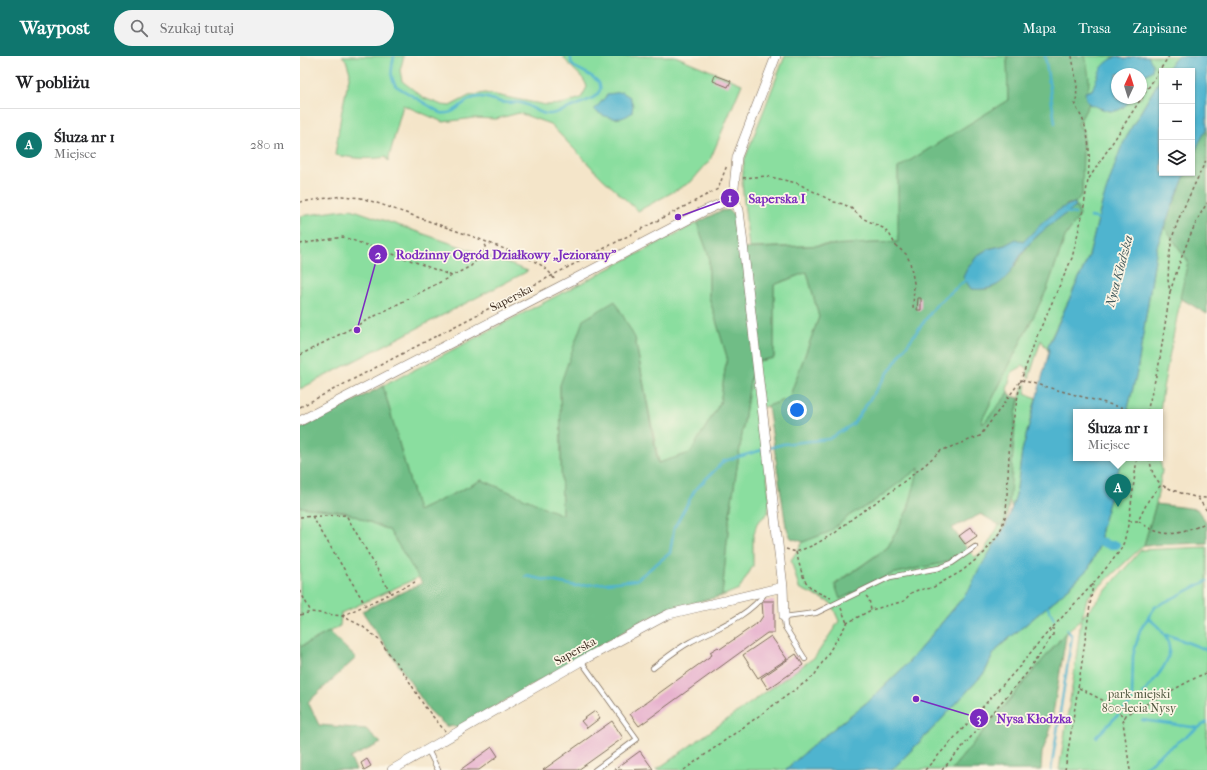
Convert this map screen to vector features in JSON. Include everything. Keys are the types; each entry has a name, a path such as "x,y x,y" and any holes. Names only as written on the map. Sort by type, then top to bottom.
{"street":[{"path":"776,56 737,156 733,198 739,210 783,587 784,617"},
{"name":"Saperska","path":"300,421 704,211 733,198"},
{"name":"Saperska","path":"394,770 581,661 669,614 783,587"}],"lane":[{"path":"805,659 785,627 784,617 816,613 890,577 940,568 952,563 976,547"},
{"path":"653,668 689,642 750,610 754,604 768,591"},
{"path":"581,661 637,739 595,770"},
{"path":"428,750 438,770"}],"path":[{"path":"1072,56 1077,86 1076,107"},
{"path":"1088,180 1169,56"},
{"path":"684,770 814,676 847,623 872,610 904,601 911,593 918,590 932,588 962,571 984,553 1000,532 1006,514 1010,436 1021,380 1037,336 1072,258 1083,212 1090,162 1084,122 1074,103"},
{"path":"300,407 718,189 730,160 737,156"},
{"path":"1170,292 1168,280 1172,238 1179,218 1207,158"},
{"path":"735,179 766,176 797,183 834,202 851,208 862,218 883,228 890,235 896,246 906,254 910,262 914,283 913,310"},
{"path":"300,202 342,196 361,198 487,242 530,259 541,265 552,275 559,287"},
{"path":"1148,409 1158,364 1170,292 1185,247 1200,214 1207,203"},
{"path":"300,244 342,237 452,276"},
{"path":"300,355 470,266 482,254 487,242"},
{"path":"1021,380 1125,409"},
{"path":"847,623 838,603 832,598 817,592 807,585 796,552 814,546 835,533 926,464 940,450 980,436 1021,380"},
{"path":"925,770 1093,584 1120,551 1124,542 1129,521 1136,461"},
{"path":"1150,461 1153,474 1161,485 1180,493 1198,498 1207,498"},
{"path":"1138,521 1149,499 1161,485"},
{"path":"1198,498 1207,511"},
{"path":"300,517 346,515 391,593"},
{"path":"312,516 365,604"},
{"path":"1129,521 1138,521 1147,528 1160,533 1172,534 1188,530 1207,522"},
{"path":"342,616 415,582"},
{"path":"1065,770 1093,584"},
{"path":"300,591 311,612"},
{"path":"862,591 869,599 872,610"},
{"path":"300,615 311,612 342,616 362,626 379,640 406,676 425,707 450,737"},
{"path":"942,770 1026,674 1053,635 1053,628"},
{"path":"1130,770 1123,722 1126,715 1199,676 1207,674"},
{"path":"1078,687 1110,704 1125,718"}],"green space":[{"path":"342,56 404,56 400,70 402,81 424,98 442,105 450,106 469,96 485,93 546,105 563,104 581,98 587,87 580,75 563,56 675,56 742,84 710,160 691,182 638,211 602,178 550,124 519,113 496,119 474,118 443,122 403,105 388,161 386,157 360,158 335,155 341,115 350,73 346,60"},
{"path":"785,56 1007,56 1008,100 898,168 899,242 749,248 742,183 744,161"},
{"path":"1007,56 1085,56 1089,82 1086,97 1089,104 1078,124 1083,131 1082,194 1075,203 1068,204 1042,224 1023,242 1015,240 1005,245 988,249 978,255 967,269 965,275 971,289 987,289 995,286 1014,267 1029,244 1050,224 1076,207 1080,215 1065,237 1047,289 982,420 983,424 1009,392 1011,396 1019,398 1014,429 1010,493 1005,525 999,525 981,514 952,528 968,550 943,563 892,574 840,599 835,585 888,547 908,509 919,468 872,503 850,515 829,532 803,542 791,538 786,527 768,406 789,398 819,317 807,272 774,285 774,358 753,362 729,520 722,596 672,608 637,624 460,727 446,726 429,710 362,611 422,583 389,530 345,512 300,507 300,429 383,386 418,511 482,480 562,515 560,385 583,320 615,301 635,338 658,463 690,453 720,403 727,357 709,297 709,256 697,223 720,211 729,210 736,217 740,249 898,242 898,168 1008,100"},
{"path":"1085,56 1117,56 1111,59 1092,90 1085,92 1087,65"},
{"path":"1148,56 1177,56 1168,68 1159,68 1159,81 1147,101 1147,69 1150,62"},
{"path":"1089,104 1112,111 1122,108 1127,104 1145,104 1131,128 1102,203 1089,256 1048,345 1049,352 1041,340 1029,378 1027,376 1028,368 1023,366 1012,372 1007,390 1009,392 983,425 982,420 1047,289 1065,237 1080,215 1075,203 1082,194 1083,131 1078,124"},
{"path":"1207,128 1207,314 1180,298 1188,261 1164,227 1185,176 1195,176 1195,153 1200,139"},
{"path":"351,209 528,271 300,389 300,216"},
{"path":"697,223 709,256 709,297 727,357 720,403 690,453 659,463 635,338 560,385 562,515 482,480 418,511 383,386"},
{"path":"1164,227 1188,261 1163,388 1160,409 1128,409 1137,372 1157,247"},
{"path":"807,272 819,317 789,398 759,408 770,501 768,513 757,523 753,538 753,566 739,589 722,596 729,520 753,362 774,358 774,285"},
{"path":"1025,384 1027,385 1025,393 1036,398 1022,451 1016,495 1012,508 1009,499 1016,414 1023,386"},
{"name":"park miejski 800-lecia Nysy","path":"1120,461 1160,461 1162,471 1156,504 1144,545 1087,598 1082,618 1141,550 1207,547 1207,770 1059,770 1081,620 1067,631 951,770 892,770 985,672 993,655 1000,646 1060,596 1089,568 1101,542 1101,530"},
{"path":"920,467 908,509 888,547 835,584 840,599 892,574 943,563 968,550 975,557 984,551 999,525 1005,525 969,590 908,663 871,699 818,741 785,770 656,770 815,657 839,621 831,603 799,588 791,560 803,542 829,532 850,515 872,503"},
{"path":"1156,504 1197,509 1207,524 1207,543 1144,545"},
{"path":"300,507 345,512 389,530 419,577 341,613 340,626 300,647"},
{"path":"1067,631 1050,731 1042,753 1041,770 951,770"},
{"path":"329,632 356,658 308,702 319,725 366,729 381,743 350,758 356,770 300,770 300,647"}],"water":[{"path":"1117,56 1125,59 1134,56 1148,56 1153,65 1152,71 1147,74 1147,68 1111,68 1111,104 1127,104 1117,111 1102,109 1089,104 1086,99 1085,92 1092,90 1100,70"},
{"path":"1177,56 1207,56 1207,128 1195,152 1195,68 1168,68"},
{"path":"1159,81 1159,176 1185,176 1157,247 1137,372 1128,409 1073,409 1073,461 1120,461 1101,530 1101,542 1089,568 1060,596 1000,646 993,655 985,672 892,770 785,770 818,741 871,699 908,663 969,590 980,568 1006,525 1016,495 1022,451 1049,352 1048,346 1089,256 1102,203 1120,150 1131,128 1145,104 1147,104 1147,101"},
{"path":"622,92 630,97 633,105 632,112 628,115 613,118 594,110 608,94"},
{"path":"1075,203 1076,207 1052,224 1030,243 1023,251 1008,276 1002,282 994,287 971,289 963,277 967,269 978,255 988,249 1005,245 1016,239 1023,242 1054,213 1068,205"}],"building":[{"path":"715,75 731,81 728,87 713,81"},
{"path":"918,298 921,298 921,310 917,310"},
{"path":"971,527 977,536 965,544 959,536"},
{"path":"762,601 774,601 774,633 767,633 639,726 630,714 712,655 710,652 718,647 720,649 759,622 763,616"},
{"path":"771,636 787,659 758,678 743,655"},
{"path":"796,654 803,665 768,689 761,678"},
{"path":"595,711 600,718 587,728 581,721"},
{"path":"612,721 623,738 578,770 543,770"},
{"path":"492,747 498,756 479,770 460,770"},
{"path":"640,751 653,769 614,770"},
{"path":"367,759 371,766 364,770 361,763"}],"waterway":[{"path":"394,56 392,79 396,86 441,113 452,112 468,100 482,97 503,103 521,103 541,113 547,114 577,105 593,98 599,93 599,83 590,75 573,66 571,56"},
{"path":"1045,56 1055,123"},
{"path":"1064,212 1075,214"},
{"path":"1090,217 1101,219"},
{"path":"526,576 576,586 636,580 670,553 674,528 695,490 724,461 783,444 829,439 853,424 937,304 967,279"},
{"path":"1091,538 1109,545 1116,545"},
{"path":"1122,711 1129,705 1132,699 1133,656 1140,630 1155,607 1207,581"},
{"path":"1047,605 1054,619"},
{"path":"1143,694 1165,665 1169,647 1160,628 1148,618"},
{"path":"1051,770 1072,636 1067,630"},
{"path":"1166,635 1207,650"},
{"path":"1096,737 1118,715"},
{"path":"1142,720 1199,728"},
{"path":"1142,770 1162,753 1207,722"}],"place":[{"name":"Saperska I","path":"678,217"},
{"name":"Rodzinny Ogród Działkowy „Jeziorany”","path":"357,330"},
{"name":"Śluza nr 1","path":"1118,507"},
{"name":"Nysa Kłodzka","path":"916,699"}]}
